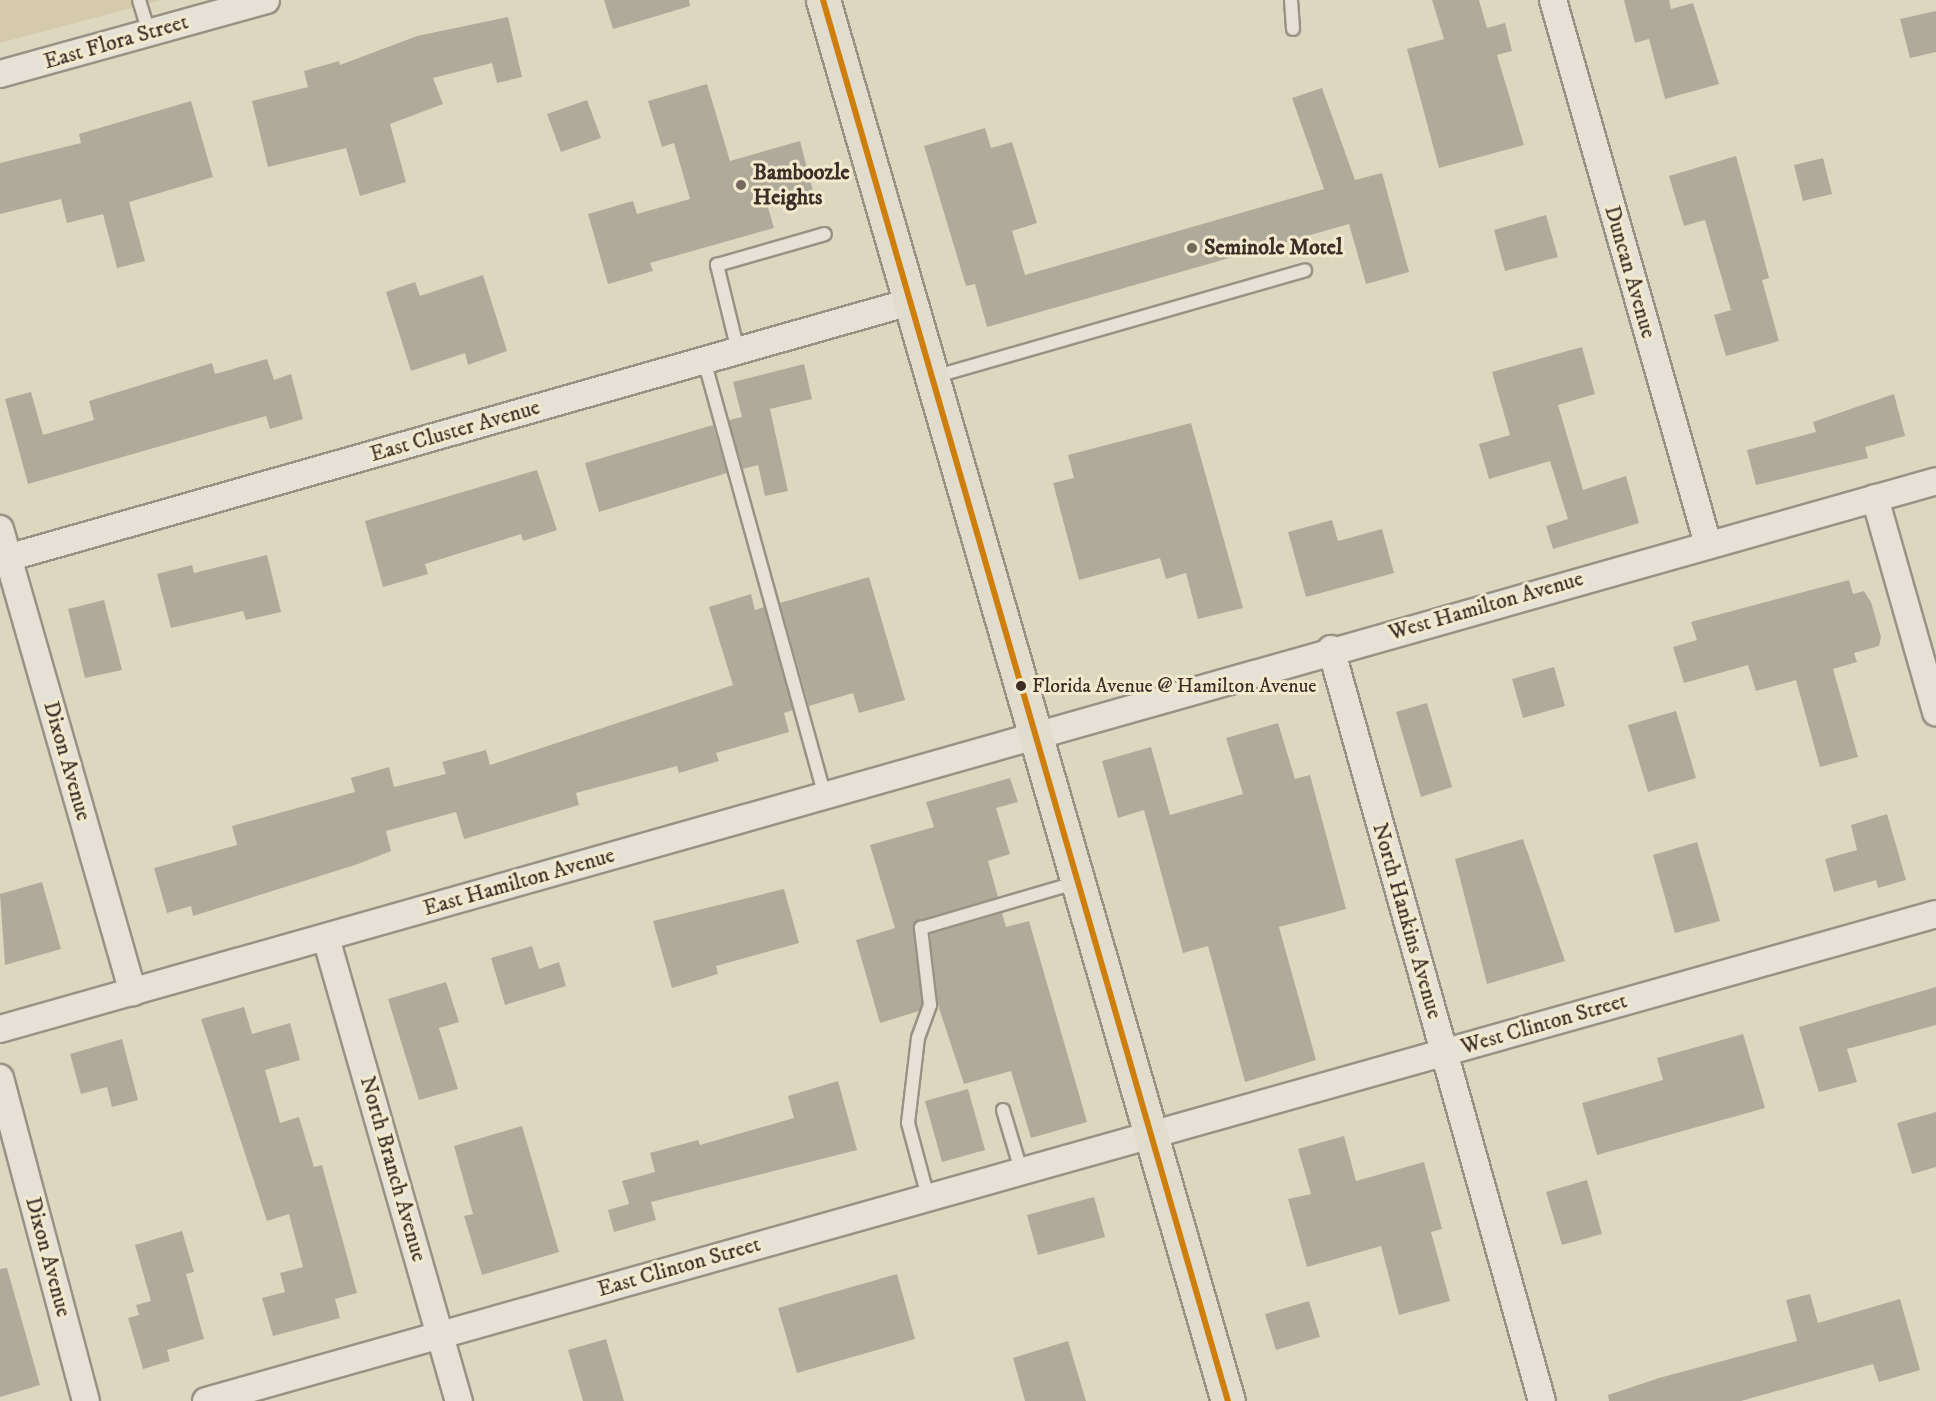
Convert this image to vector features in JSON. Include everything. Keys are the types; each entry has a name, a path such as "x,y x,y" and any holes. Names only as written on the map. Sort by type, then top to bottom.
{"main road":[{"path":"823,0 1228,1401"}],"street":[{"name":"East Flora Street","path":"0,74 263,0"},
{"name":"Duncan Avenue","path":"1553,0 1708,544"},
{"name":"East Cluster Avenue","path":"4,559 910,302"},
{"name":"West Hamilton Avenue","path":"1036,733 1936,481"},
{"path":"1875,498 1936,712"},
{"name":"Dixon Avenue","path":"0,529 4,559 133,992"},
{"name":"North Hankins Avenue","path":"1331,649 1542,1401"},
{"name":"East Hamilton Avenue","path":"0,1029 327,938 824,792 1036,733"},
{"name":"West Clinton Street","path":"1152,1134 1936,914"},
{"name":"North Branch Avenue","path":"327,938 459,1401"},
{"name":"Dixon Avenue","path":"0,1078 86,1401"},
{"name":"East Clinton Street","path":"206,1401 1152,1134"}],"lane":[{"path":"139,0 149,32"},
{"path":"1291,0 1293,29"},
{"path":"738,351 717,265 825,234"},
{"path":"932,377 1305,270"},
{"path":"704,360 824,792"},
{"path":"928,1197 908,1123 918,1038 930,1005 921,928 1079,881"},
{"path":"1003,1110 1021,1170"}],"shaded area":[{"path":"0,0 162,0 0,43"}],"building":[{"path":"604,0 689,0 690,6 613,29"},
{"path":"1432,0 1479,0 1487,28 1505,23 1512,51 1497,55 1524,145 1439,168 1407,49 1444,39"},
{"path":"1624,0 1669,0 1671,9 1693,3 1719,84 1665,99 1649,39 1635,43"},
{"path":"1936,11 1936,52 1910,58 1900,19"},
{"path":"508,17 522,77 497,83 492,63 433,78 443,104 390,124 406,182 360,196 346,148 268,167 252,101 308,87 304,71 339,61 340,65 417,36"},
{"path":"707,84 730,161 800,141 813,191 767,204 774,228 650,263 653,271 608,284 588,214 633,201 637,214 690,199 674,143 662,147 648,101"},
{"path":"1322,88 1355,180 1382,173 1409,272 1366,284 1349,224 987,327 975,284 966,286 924,146 985,128 991,148 1012,142 1037,223 1012,231 1025,275 1324,189 1292,98"},
{"path":"587,100 601,138 561,152 547,114"},
{"path":"191,101 213,177 129,202 145,261 117,268 103,214 67,223 61,199 0,214 0,163 81,143 79,134"},
{"path":"1736,156 1769,278 1762,280 1779,341 1726,356 1714,315 1731,310 1705,220 1684,226 1669,176"},
{"path":"1823,158 1832,194 1803,201 1794,165"},
{"path":"1546,215 1558,257 1505,271 1494,230"},
{"path":"483,275 507,351 468,365 465,353 411,371 386,292 415,282 420,296"},
{"path":"1582,347 1595,394 1558,405 1583,490 1626,476 1639,523 1553,549 1546,526 1568,519 1550,461 1489,479 1479,444 1510,435 1492,372"},
{"path":"267,359 274,380 291,374 303,419 270,429 266,416 28,484 5,399 31,392 43,435 94,420 89,401 212,363 215,374"},
{"path":"804,364 812,399 770,409 788,491 765,496 758,465 743,469 729,420 742,417 733,382"},
{"path":"1894,394 1905,436 1865,447 1868,458 1756,485 1747,450 1816,432 1813,422"},
{"path":"1191,423 1243,608 1198,619 1186,573 1166,579 1160,558 1079,580 1053,483 1074,478 1068,455"},
{"path":"713,425 727,473 599,512 585,463"},
{"path":"537,470 557,530 523,541 521,534 425,564 428,574 383,587 365,521"},
{"path":"1332,520 1338,541 1382,529 1394,573 1306,597 1288,532"},
{"path":"267,555 281,612 246,620 243,611 171,628 157,574 192,565 194,573"},
{"path":"869,577 905,700 859,713 853,693 809,706 780,603"},
{"path":"1849,580 1853,594 1864,591 1871,602 1881,637 1879,646 1854,653 1857,662 1833,669 1858,757 1820,767 1796,680 1756,691 1748,665 1684,683 1673,647 1697,640 1691,622"},
{"path":"751,594 755,610 764,607 793,710 784,713 789,732 716,753 719,761 679,773 677,766 576,793 579,805 464,839 456,812 386,831 391,851 358,864 193,916 191,906 167,913 154,868 237,845 232,826 355,792 351,778 389,767 394,787 446,774 442,762 486,750 490,765 733,685 709,607"},
{"path":"104,600 122,670 85,678 68,609"},
{"path":"1554,667 1565,706 1523,718 1512,679"},
{"path":"1427,703 1452,787 1421,797 1396,712"},
{"path":"1676,711 1696,778 1648,792 1628,725"},
{"path":"1278,723 1295,779 1310,775 1346,909 1279,927 1316,1060 1245,1082 1208,946 1183,953 1144,810 1118,818 1102,761 1151,747 1170,815 1243,794 1226,738"},
{"path":"1010,778 1018,802 996,808 1010,854 988,861 998,897 915,922 922,1004 919,1011 880,1023 856,940 895,928 870,845 934,827 926,802"},
{"path":"1887,814 1906,880 1878,888 1876,880 1834,892 1825,859 1857,850 1851,825"},
{"path":"1523,839 1565,961 1487,984 1455,859"},
{"path":"1697,842 1720,921 1675,933 1653,855"},
{"path":"42,882 61,949 5,965 0,894"},
{"path":"784,889 799,943 716,966 718,974 672,988 653,921"},
{"path":"1002,913 1006,927 1029,921 1087,1122 1031,1138 1011,1071 964,1084 938,1005 930,934"},
{"path":"532,946 539,969 559,962 566,986 505,1005 491,958"},
{"path":"446,982 459,1022 439,1028 458,1089 419,1100 388,999"},
{"path":"1936,987 1936,1025 1847,1049 1857,1082 1819,1092 1799,1027"},
{"path":"244,1007 252,1034 290,1023 300,1060 265,1070 280,1123 299,1117 314,1167 322,1165 357,1293 335,1299 340,1318 273,1336 262,1298 285,1292 280,1273 303,1267 289,1214 267,1221 201,1019"},
{"path":"1743,1034 1765,1108 1597,1155 1582,1103 1663,1080 1657,1058"},
{"path":"122,1039 138,1100 112,1107 107,1087 81,1094 70,1054"},
{"path":"838,1081 857,1150 651,1202 656,1220 614,1232 608,1210 629,1204 622,1181 655,1172 650,1153 698,1140 700,1145 794,1118 788,1096"},
{"path":"968,1089 985,1150 942,1162 925,1101"},
{"path":"1936,1112 1936,1167 1912,1174 1897,1123"},
{"path":"522,1126 559,1252 482,1275 464,1216 473,1214 454,1146"},
{"path":"1344,1136 1356,1181 1424,1162 1442,1229 1431,1232 1450,1301 1399,1315 1381,1246 1307,1267 1288,1199 1311,1194 1298,1149"},
{"path":"1587,1180 1602,1234 1562,1245 1546,1192"},
{"path":"1094,1197 1105,1237 1038,1255 1027,1215"},
{"path":"182,1231 194,1272 186,1274 204,1339 167,1350 170,1361 143,1369 128,1318 139,1315 136,1305 151,1301 135,1245"},
{"path":"7,1268 40,1385 0,1397 0,1269"},
{"path":"897,1274 915,1339 797,1373 778,1308"},
{"path":"1810,1294 1818,1323 1900,1299 1920,1370 1879,1382 1873,1364 1741,1401 1609,1401 1608,1395 1659,1378 1797,1341 1786,1300"},
{"path":"1309,1301 1320,1337 1276,1350 1265,1314"},
{"path":"606,1339 624,1401 583,1401 568,1350"},
{"path":"1068,1341 1086,1401 1025,1401 1013,1358"}],"transit line":[{"path":"823,0 1228,1401"}],"place":[{"name":"Bamboozle Heights","path":"741,185"},
{"name":"Seminole Motel","path":"1192,248"},
{"name":"Florida Avenue @ Hamilton Avenue","path":"1021,686"}]}
